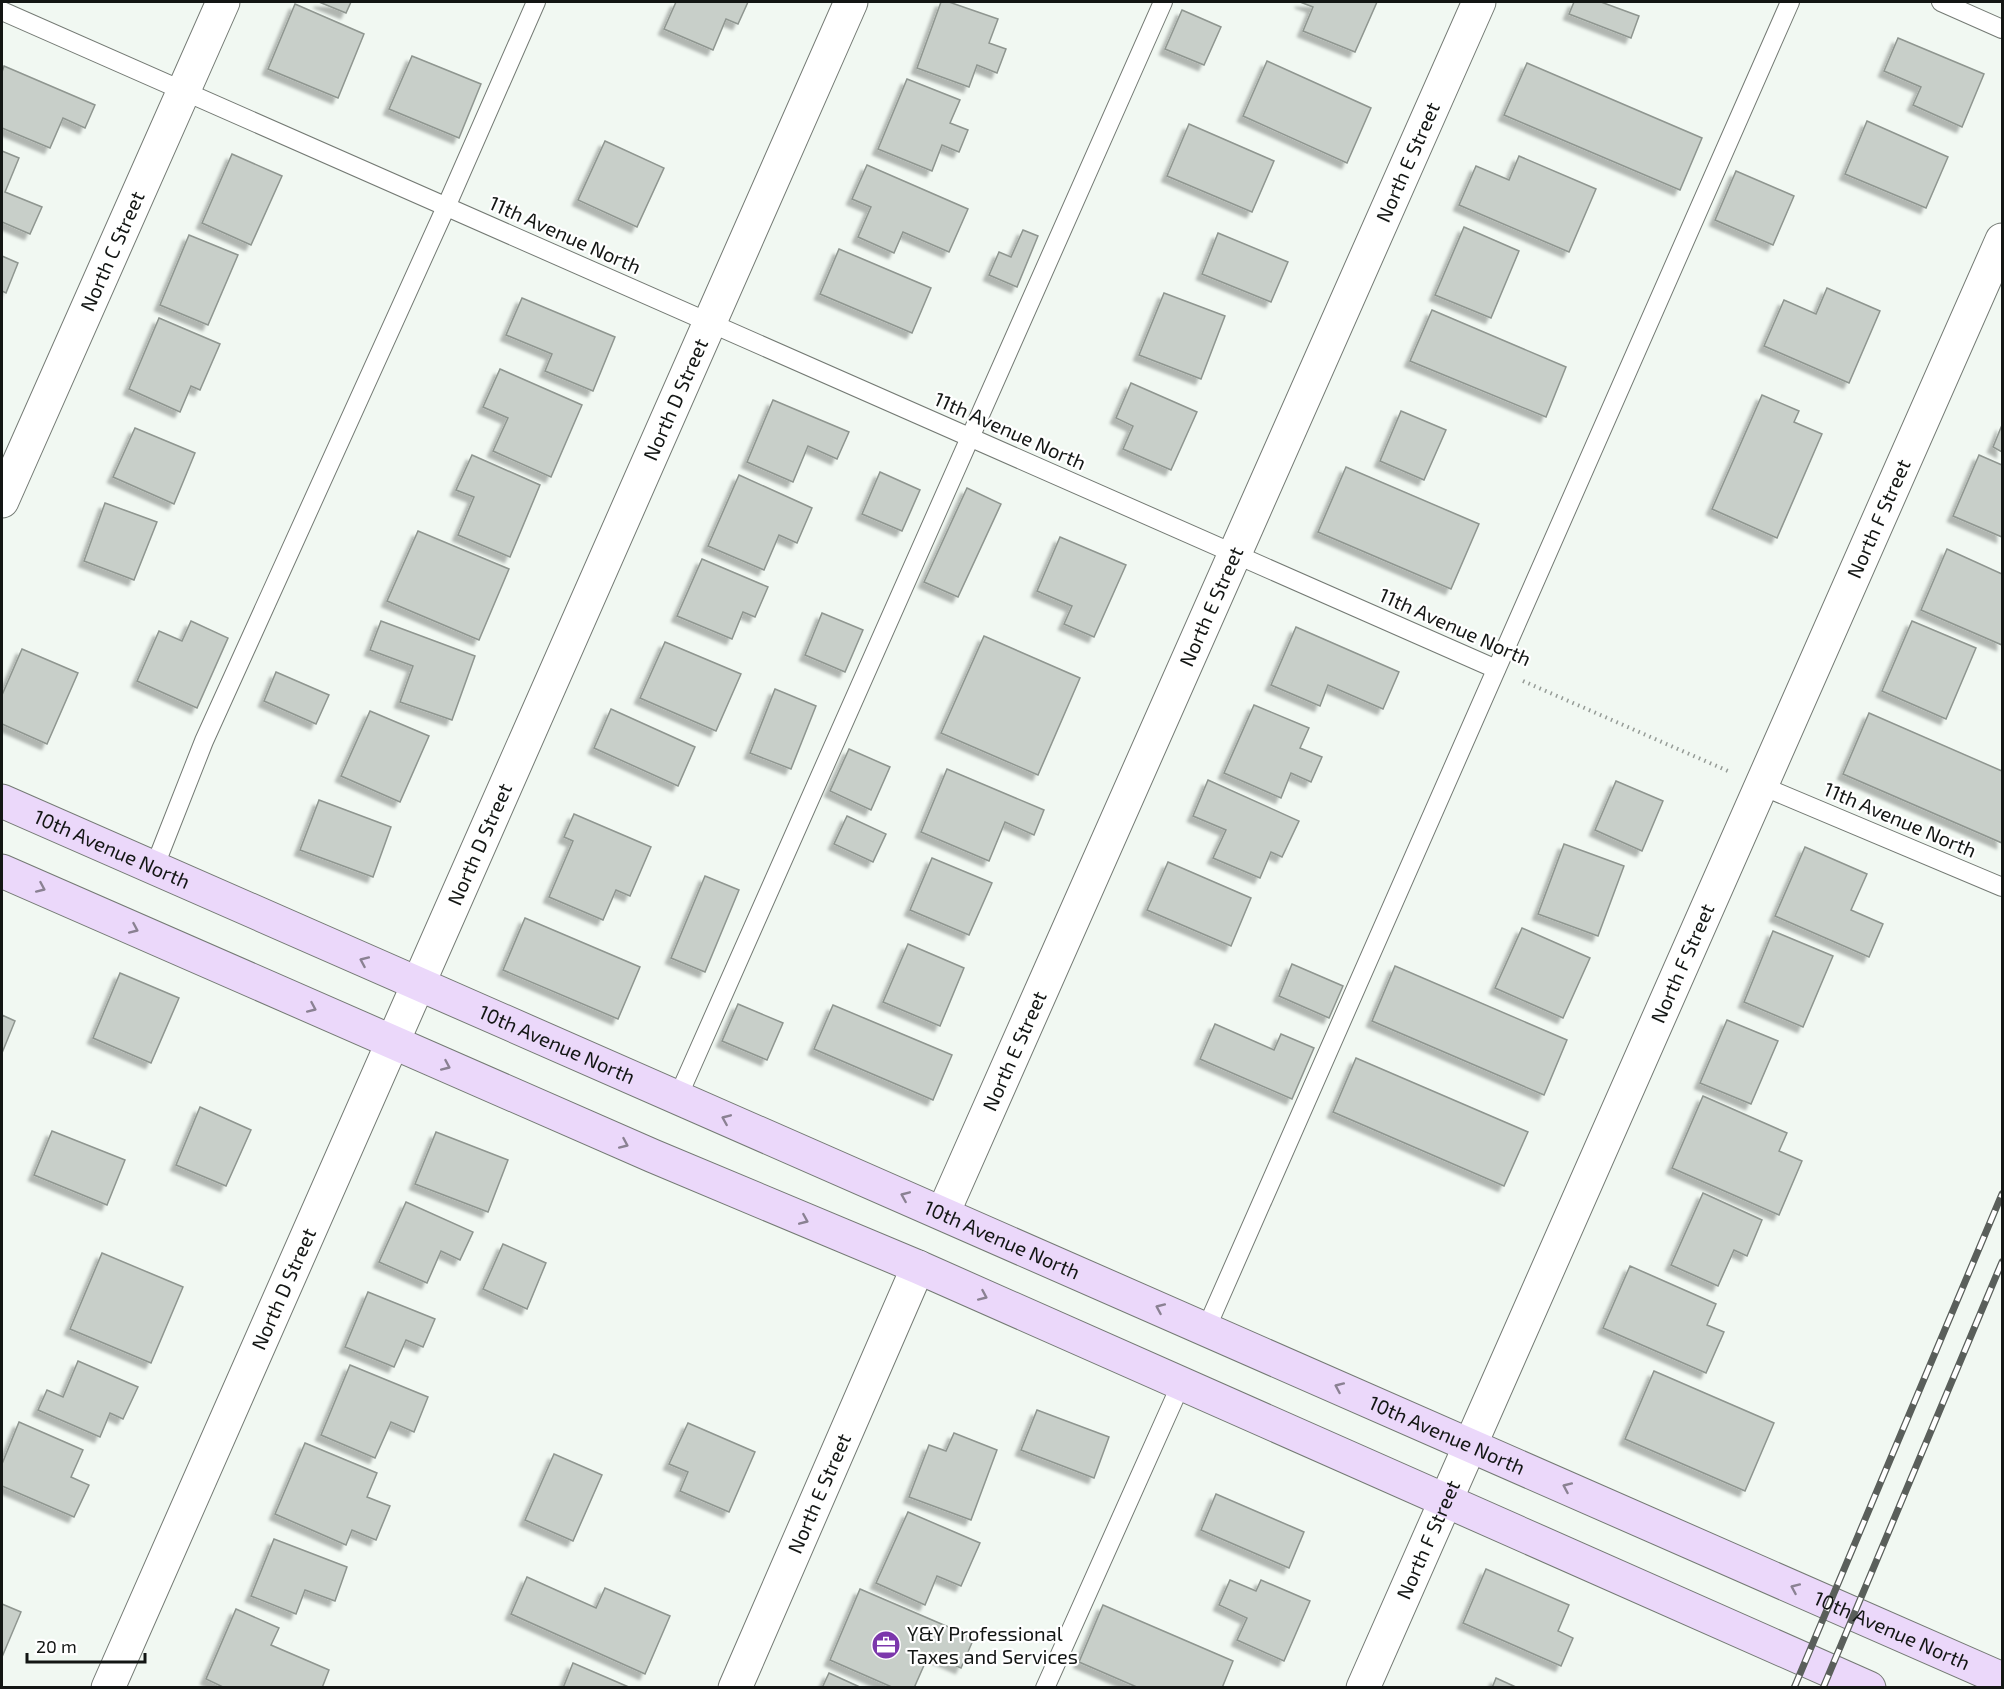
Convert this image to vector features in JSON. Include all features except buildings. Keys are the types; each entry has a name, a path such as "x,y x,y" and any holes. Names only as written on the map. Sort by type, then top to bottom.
{"main road":[{"name":"10th Avenue North","path":"2,801 677,1099 1469,1444 1853,1615 2001,1674"},
{"path":"2,870 653,1156 918,1267 1869,1688"}],"street":[{"name":"North C Street","path":"2,501 223,2"},
{"name":"North D Street","path":"108,1688 852,2"},
{"name":"North E Street","path":"943,1213 1479,2"},
{"name":"North F Street","path":"1363,1688 2002,240"},
{"name":"North E Street","path":"735,1688 918,1267"}],"lane":[{"path":"154,868 204,741 446,207 536,2"},
{"path":"677,1099 1163,2"},
{"path":"1206,1329 1790,2"},
{"path":"1941,2 2002,29"},
{"name":"11th Avenue North","path":"2,11 1496,669"},
{"name":"11th Avenue North","path":"1762,786 2002,887"},
{"path":"1045,1688 1181,1384"}],"path":[{"name":"11th Avenue North","path":"1496,669 1762,786"}],"railway":[{"path":"1794,1688 2002,1194"},
{"path":"1823,1688 2002,1262"}],"place":[{"name":"Y&Y Professional Taxes and Services","path":"886,1645"}]}
